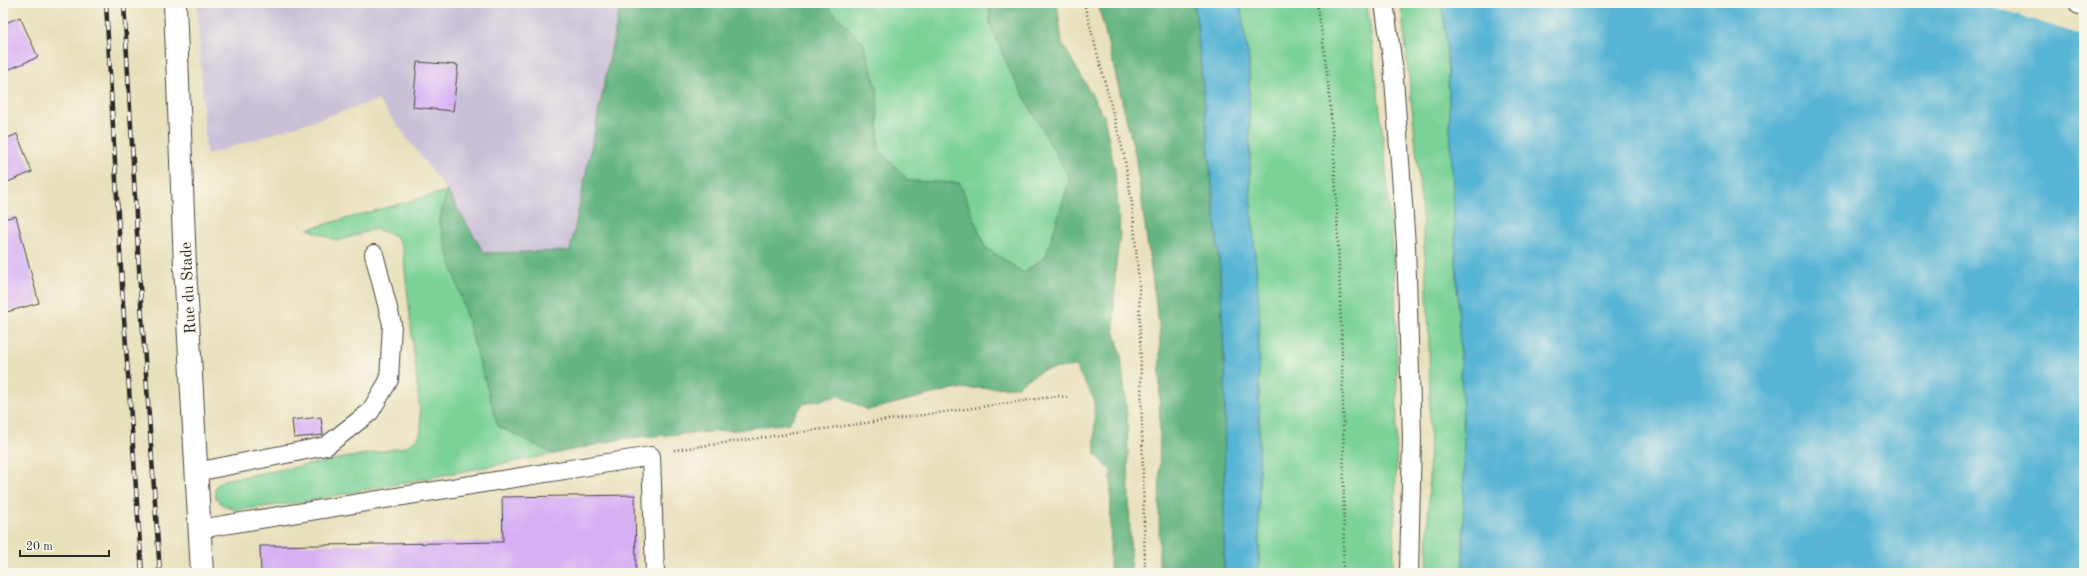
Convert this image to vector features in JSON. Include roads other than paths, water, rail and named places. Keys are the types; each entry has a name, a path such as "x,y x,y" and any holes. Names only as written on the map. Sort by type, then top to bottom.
{"main road":[{"name":"Rue du Stade","path":"174,3 185,266 202,573"},
{"path":"2080,3 2084,4"}],"lane":[{"path":"1384,3 1393,66 1406,245 1412,437 1409,573"},
{"path":"196,472 326,446 370,412 389,380 392,324 374,254"},
{"path":"200,529 651,456 655,573"}],"water":[{"path":"1193,3 1240,3 1249,62 1250,189 1259,305 1259,573 1224,573 1225,377 1220,269 1196,15"},
{"path":"1442,3 2084,3 2084,573 1463,573 1464,439 1446,34"}],"railway":[{"path":"106,3 123,304 142,573"},
{"path":"124,3 141,303 160,573"}]}
